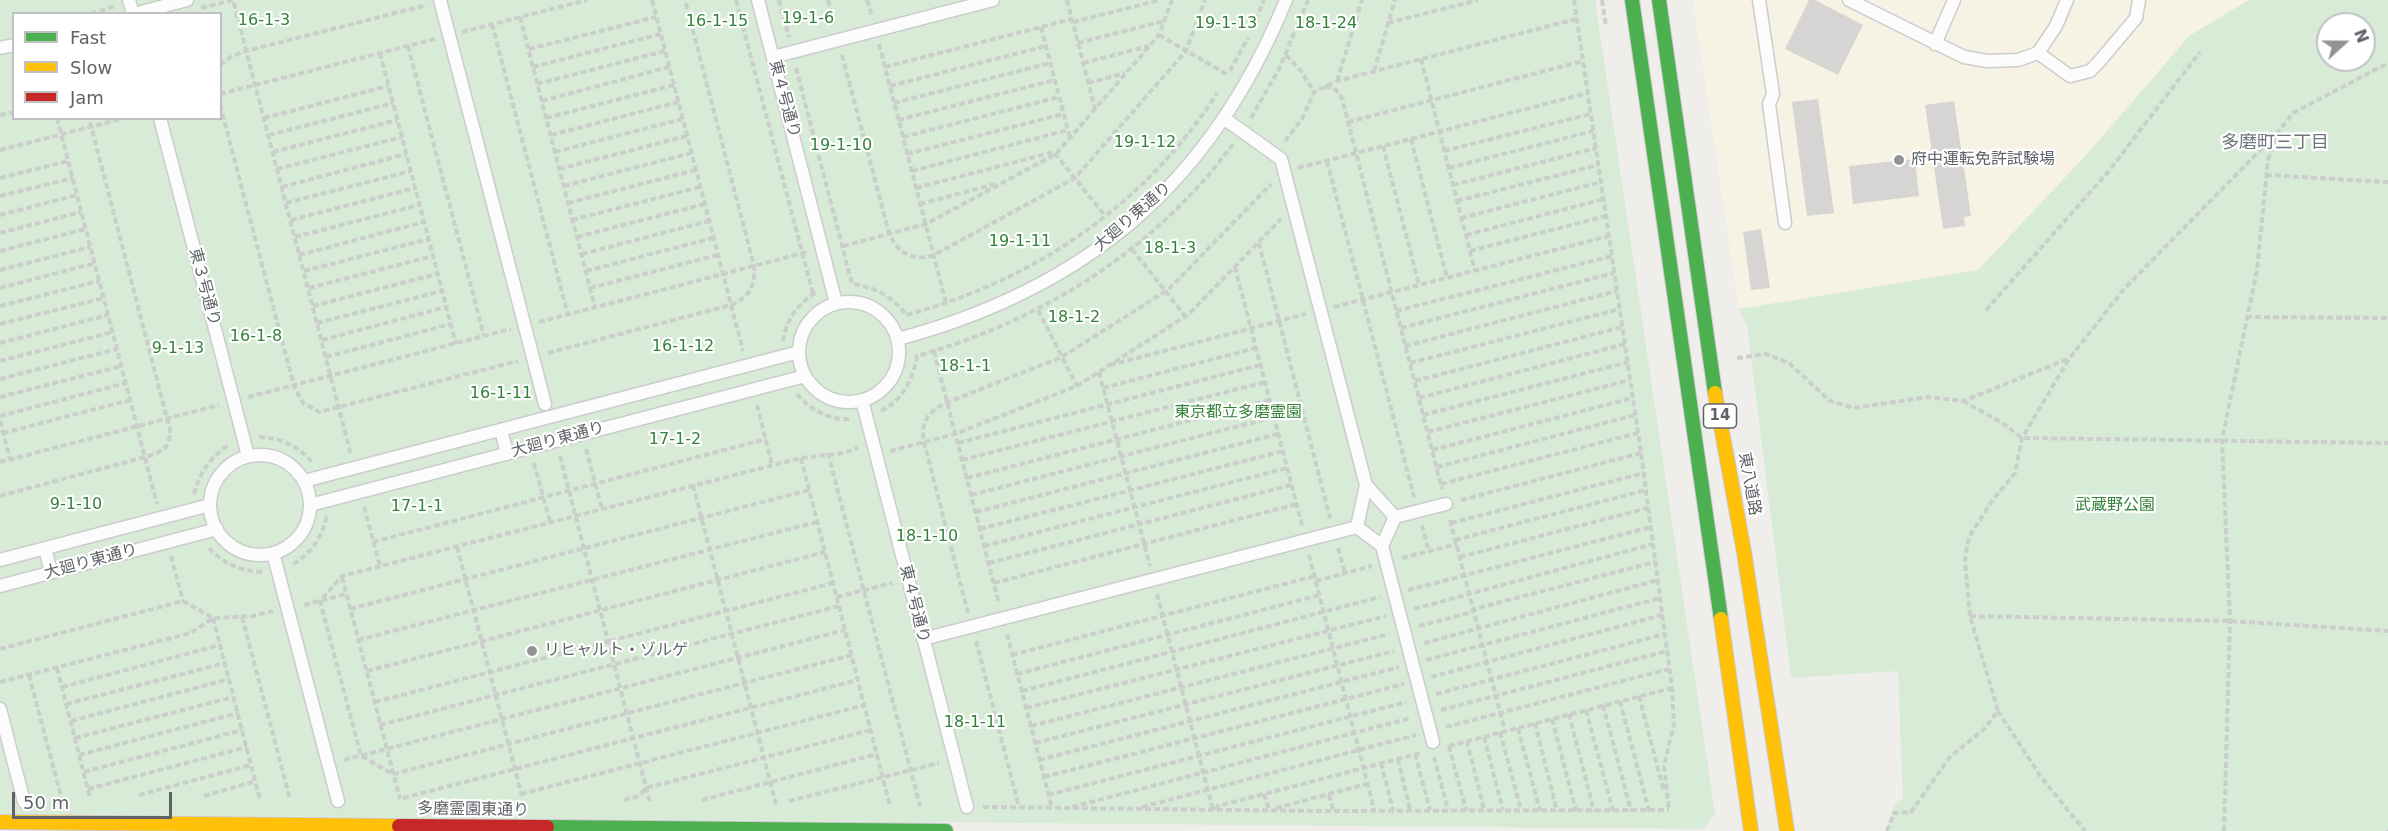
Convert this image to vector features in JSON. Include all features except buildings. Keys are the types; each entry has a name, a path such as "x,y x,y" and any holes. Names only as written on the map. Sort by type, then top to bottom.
{"main road":[{"name":"14","path":"1632,0 1751,831"},
{"name":"東八道路","path":"1659,0 1710,363 1748,575 1787,831"},
{"name":"多磨霊園東通り","path":"0,822 946,831"}],"lane":[{"name":"東４号通り","path":"758,0 836,303"},
{"path":"773,57 993,0"},
{"name":"大廻り東通り","path":"898,339 981,314 1044,283 1126,227 1200,152 1225,119 1258,64 1286,0"},
{"path":"1759,0 1773,94 1769,104 1785,223"},
{"path":"1849,0 1964,57 1987,61 2018,60 2038,53 2056,26 2067,0"},
{"path":"1935,44 1954,0"},
{"path":"2038,53 2070,76 2090,71 2136,18 2139,0"},
{"path":"440,1 545,404"},
{"path":"146,12 189,5"},
{"path":"1225,119 1272,150 1281,159 1366,485 1357,527"},
{"name":"東３号通り","path":"161,120 248,456"},
{"path":"859,302 879,311 887,319 898,339 898,361 889,382 872,396 862,400 851,402 819,392 806,376 799,352 803,331 809,321 817,313 836,303 859,302"},
{"name":"大廻り東通り","path":"304,481 799,352"},
{"name":"大廻り東通り","path":"310,505 806,376"},
{"name":"東４号通り","path":"862,400 967,807"},
{"path":"501,430 507,454"},
{"path":"248,456 277,458 294,467 304,481 310,505 308,521 298,538 273,553 244,552 227,542 217,529 210,505 213,488 223,471 248,456"},
{"path":"1366,485 1395,517"},
{"path":"1395,517 1446,504"},
{"name":"大廻り東通り","path":"0,560 210,505"},
{"path":"1395,517 1382,546 1432,746"},
{"path":"923,639 1357,527"},
{"path":"1357,527 1382,546"},
{"name":"大廻り東通り","path":"0,586 217,529"},
{"path":"45,548 51,572"},
{"path":"273,553 338,801"},
{"path":"0,709 24,802"}],"path":[{"path":"98,12 115,7 113,0"},
{"path":"189,5 233,0 352,459"},
{"path":"222,93 587,0"},
{"path":"652,0 744,357"},
{"path":"222,113 294,386 303,403 319,412 731,305 750,293 755,280 754,266 685,0"},
{"path":"736,0 813,294"},
{"path":"779,0 852,284 868,287 886,295 906,315 946,303 1026,269 1069,244 1106,216 1154,172 1177,147 1228,75 1264,0"},
{"path":"828,0 889,234 895,246 907,256 921,259 934,255 1075,178 1186,51 1205,0"},
{"path":"867,0 946,303"},
{"path":"1075,0 1067,1 1095,109"},
{"path":"885,67 1041,27 1160,0"},
{"path":"842,246 926,224 1056,154 1159,35 1172,0"},
{"path":"1247,124 1286,55 1308,0"},
{"path":"1337,81 1362,0"},
{"path":"1374,71 1395,0"},
{"path":"1388,24 1478,0"},
{"path":"1574,0 1644,473 1665,633 1674,724 1664,766 1669,810"},
{"path":"222,64 232,56 246,51 440,1"},
{"path":"520,17 595,308"},
{"path":"528,49 656,17"},
{"path":"1272,150 1290,138 1302,119 1314,92 1325,86 1374,71 1576,19"},
{"path":"1078,43 1164,20"},
{"path":"492,24 568,315"},
{"path":"1041,27 1070,138"},
{"path":"533,67 660,34"},
{"path":"1159,35 1228,75"},
{"path":"408,46 484,336"},
{"path":"890,86 1046,46"},
{"path":"1083,63 1150,46"},
{"path":"537,84 665,51"},
{"path":"1986,310 2109,171 2200,52"},
{"path":"380,53 456,344"},
{"path":"1286,55 1301,71 1314,92"},
{"path":"1421,59 1475,271"},
{"path":"1348,122 1582,61"},
{"path":"894,103 1050,63"},
{"path":"2085,831 2041,777 1998,711 1970,616 1965,560 1969,537 1992,501 2015,473 2022,438 2068,359 2124,289 2279,131 2293,113 2388,63"},
{"path":"542,100 669,68"},
{"path":"1088,83 1126,73"},
{"path":"898,120 1054,80"},
{"path":"546,118 674,85"},
{"path":"264,118 388,86"},
{"path":"1325,86 1336,90 1342,98 1465,575 1467,595 1521,810"},
{"path":"1293,170 1588,93"},
{"path":"903,137 1059,97"},
{"path":"551,135 678,102"},
{"path":"268,135 393,103"},
{"path":"907,154 1063,114"},
{"path":"1444,151 1590,114"},
{"path":"555,152 682,119"},
{"path":"57,120 159,510"},
{"path":"0,496 145,458 166,447 171,434 90,120"},
{"path":"0,150 118,120"},
{"path":"273,152 397,120"},
{"path":"912,171 1068,130"},
{"path":"1449,168 1593,131"},
{"path":"2224,831 2230,621 2222,440 2256,270 2266,175 2279,131"},
{"path":"559,169 687,136"},
{"path":"277,169 402,137"},
{"path":"1411,139 1447,278"},
{"path":"1383,146 1419,285"},
{"path":"1453,185 1596,148"},
{"path":"916,188 1054,152 1106,216"},
{"path":"564,186 691,153"},
{"path":"282,187 406,154"},
{"path":"0,178 68,161"},
{"path":"1327,161 1429,552"},
{"path":"1457,201 1598,165"},
{"path":"568,203 696,170"},
{"path":"286,204 411,171"},
{"path":"2266,175 2388,182"},
{"path":"924,442 922,428 927,417 935,409 1062,357 1165,291 1278,176"},
{"path":"0,196 73,178"},
{"path":"1461,218 1601,182"},
{"path":"920,204 1002,183"},
{"path":"572,220 700,187"},
{"path":"291,220 415,188"},
{"path":"0,215 77,195"},
{"path":"1466,235 1604,199"},
{"path":"577,237 705,204"},
{"path":"295,237 419,205"},
{"path":"885,452 955,434 1077,386 1185,316 1294,205"},
{"path":"0,233 81,212"},
{"path":"1470,251 1606,216"},
{"path":"582,254 709,221"},
{"path":"299,255 424,222"},
{"path":"0,251 86,229"},
{"path":"1110,365 1609,236"},
{"path":"586,271 713,238"},
{"path":"304,271 429,239"},
{"path":"1258,243 1344,573"},
{"path":"0,270 90,247"},
{"path":"1132,249 1185,316"},
{"path":"590,288 718,255"},
{"path":"308,288 433,256"},
{"path":"1396,311 1612,256"},
{"path":"0,288 95,263"},
{"path":"1235,267 1304,533"},
{"path":"1401,328 1614,273"},
{"path":"313,306 437,274"},
{"path":"0,306 99,281"},
{"path":"317,323 442,291"},
{"path":"1405,346 1617,291"},
{"path":"0,324 104,298"},
{"path":"321,340 446,307"},
{"path":"1410,363 1620,309"},
{"path":"1038,310 1077,386"},
{"path":"0,343 108,315"},
{"path":"2246,317 2388,318"},
{"path":"326,357 451,324"},
{"path":"1415,381 1622,327"},
{"path":"0,361 112,332"},
{"path":"1419,398 1625,344"},
{"path":"1103,388 1256,348"},
{"path":"0,379 117,349"},
{"path":"934,351 948,402"},
{"path":"1736,358 1766,354 1789,363 1830,401 1854,408 1928,397 1963,401 2004,424 2022,438 2388,443"},
{"path":"1963,401 2068,359"},
{"path":"1423,415 1628,362"},
{"path":"958,443 1260,365"},
{"path":"0,397 122,366"},
{"path":"1099,372 1151,572"},
{"path":"1428,432 1630,380"},
{"path":"962,460 1264,382"},
{"path":"0,416 126,383"},
{"path":"792,389 806,404 825,415 857,419"},
{"path":"755,398 772,465"},
{"path":"1432,450 1633,398"},
{"path":"967,478 1269,399"},
{"path":"3,433 130,400"},
{"path":"0,462 219,405"},
{"path":"1437,467 1635,415"},
{"path":"971,495 1274,417"},
{"path":"0,421 10,459"},
{"path":"1441,484 1638,433"},
{"path":"976,512 1278,434"},
{"path":"373,542 766,440"},
{"path":"584,443 602,509"},
{"path":"320,601 342,576 772,465 828,453 844,453 873,443"},
{"path":"980,529 1283,451"},
{"path":"828,453 921,811"},
{"path":"1446,504 1641,453"},
{"path":"560,454 651,808"},
{"path":"532,456 550,523"},
{"path":"801,458 891,811"},
{"path":"984,546 1287,468"},
{"path":"1451,523 1644,473"},
{"path":"693,485 777,807 946,761"},
{"path":"989,563 1292,485"},
{"path":"350,609 809,490"},
{"path":"1455,540 1646,490"},
{"path":"362,501 380,567"},
{"path":"994,583 1297,504"},
{"path":"1460,557 1648,508"},
{"path":"287,567 301,559 319,540 328,510"},
{"path":"358,640 818,522"},
{"path":"1465,575 1651,527"},
{"path":"205,542 226,563 251,572 268,572"},
{"path":"1467,595 1653,544"},
{"path":"457,547 523,801"},
{"path":"1308,548 1354,715 1374,809"},
{"path":"170,551 183,602"},
{"path":"367,671 825,552"},
{"path":"1472,612 1655,562"},
{"path":"342,576 402,807"},
{"path":"1012,655 1315,576"},
{"path":"1476,629 1658,580"},
{"path":"837,597 899,581"},
{"path":"375,702 833,584"},
{"path":"1155,587 1213,810"},
{"path":"297,606 346,594"},
{"path":"1017,674 1320,595"},
{"path":"1480,646 1660,598"},
{"path":"320,601 361,756 393,774 852,655"},
{"path":"0,649 183,602 213,618 253,616"},
{"path":"380,725 839,606"},
{"path":"1022,691 1324,612"},
{"path":"1485,663 1662,615"},
{"path":"1970,616 2230,621 2388,631"},
{"path":"243,617 291,805"},
{"path":"213,618 262,805"},
{"path":"0,682 191,633 213,618"},
{"path":"337,762 845,630"},
{"path":"1026,708 1332,630"},
{"path":"1489,680 1665,633"},
{"path":"62,687 220,645"},
{"path":"1031,726 1336,647"},
{"path":"1493,697 1667,651"},
{"path":"66,704 225,663"},
{"path":"1035,743 1340,664"},
{"path":"57,668 92,803"},
{"path":"1498,714 1669,669"},
{"path":"29,675 62,802"},
{"path":"70,721 229,679"},
{"path":"399,799 858,680"},
{"path":"1039,760 1345,681"},
{"path":"1639,696 1669,810"},
{"path":"75,738 234,697"},
{"path":"1044,777 1349,698"},
{"path":"1620,701 1649,811"},
{"path":"522,794 865,705"},
{"path":"1603,705 1631,811"},
{"path":"1586,710 1613,811"},
{"path":"1887,831 1894,813 1911,812 1950,757 1984,729 1998,711"},
{"path":"79,755 238,713"},
{"path":"1569,714 1594,811"},
{"path":"1048,795 1354,715"},
{"path":"1552,719 1576,811"},
{"path":"1535,723 1557,811"},
{"path":"1518,728 1539,811"},
{"path":"84,772 242,730"},
{"path":"646,788 871,730"},
{"path":"1067,808 1358,732"},
{"path":"1484,737 1503,810"},
{"path":"1467,741 1484,810"},
{"path":"1432,746 1448,810"},
{"path":"1449,746 1466,810"},
{"path":"88,789 247,747"},
{"path":"1135,809 1362,749"},
{"path":"692,803 878,754"},
{"path":"1415,754 1430,810"},
{"path":"1398,759 1410,810"},
{"path":"1381,763 1393,810"},
{"path":"131,797 251,765"},
{"path":"199,797 256,782"},
{"path":"1269,810 1367,784"},
{"path":"1264,794 1269,810"},
{"path":"1329,795 1333,809"},
{"path":"967,807 1213,810 1669,810"}],"shaded area":[{"name":"府中運転免許試験場","path":"1693,0 2271,0 2184,51 1978,270 1739,309"}],"green space":[{"name":"東京都立多磨霊園","path":"0,0 1595,0 1715,814 1703,829 0,814"},
{"name":"武蔵野公園","path":"2249,0 2388,0 2388,831 1886,831 1894,806 1903,798 1898,671 1791,678 1747,326 1739,309 1978,270 2089,152 2189,36"}],"traffic: fast":[{"path":"1632,0 1721,619"},
{"path":"1659,0 1715,393"},
{"path":"547,827 946,831"}],"traffic: slow":[{"path":"1715,393 1744,552 1787,831"},
{"path":"1721,619 1751,831"},
{"path":"0,822 399,826"}],"traffic: jam":[{"path":"399,826 547,827"}],"place":[{"name":"府中運転免許試験場","path":"1899,160"},
{"name":"リヒャルト・ゾルゲ","path":"532,651"}],"district":[{"name":"多磨町三丁目","path":"2275,143"}],"park label":[{"name":"19-1-6","path":"808,19"},
{"name":"16-1-3","path":"264,21"},
{"name":"16-1-15","path":"717,22"},
{"name":"19-1-13","path":"1226,24"},
{"name":"18-1-24","path":"1326,24"},
{"name":"19-1-12","path":"1145,143"},
{"name":"19-1-10","path":"841,146"},
{"name":"19-1-11","path":"1020,242"},
{"name":"18-1-3","path":"1170,249"},
{"name":"18-1-2","path":"1074,318"},
{"name":"16-1-8","path":"256,337"},
{"name":"16-1-12","path":"683,347"},
{"name":"9-1-13","path":"178,349"},
{"name":"18-1-1","path":"965,367"},
{"name":"16-1-11","path":"501,394"},
{"name":"17-1-2","path":"675,440"},
{"name":"9-1-10","path":"76,505"},
{"name":"17-1-1","path":"417,507"},
{"name":"18-1-10","path":"927,537"},
{"name":"18-1-11","path":"975,723"}]}
